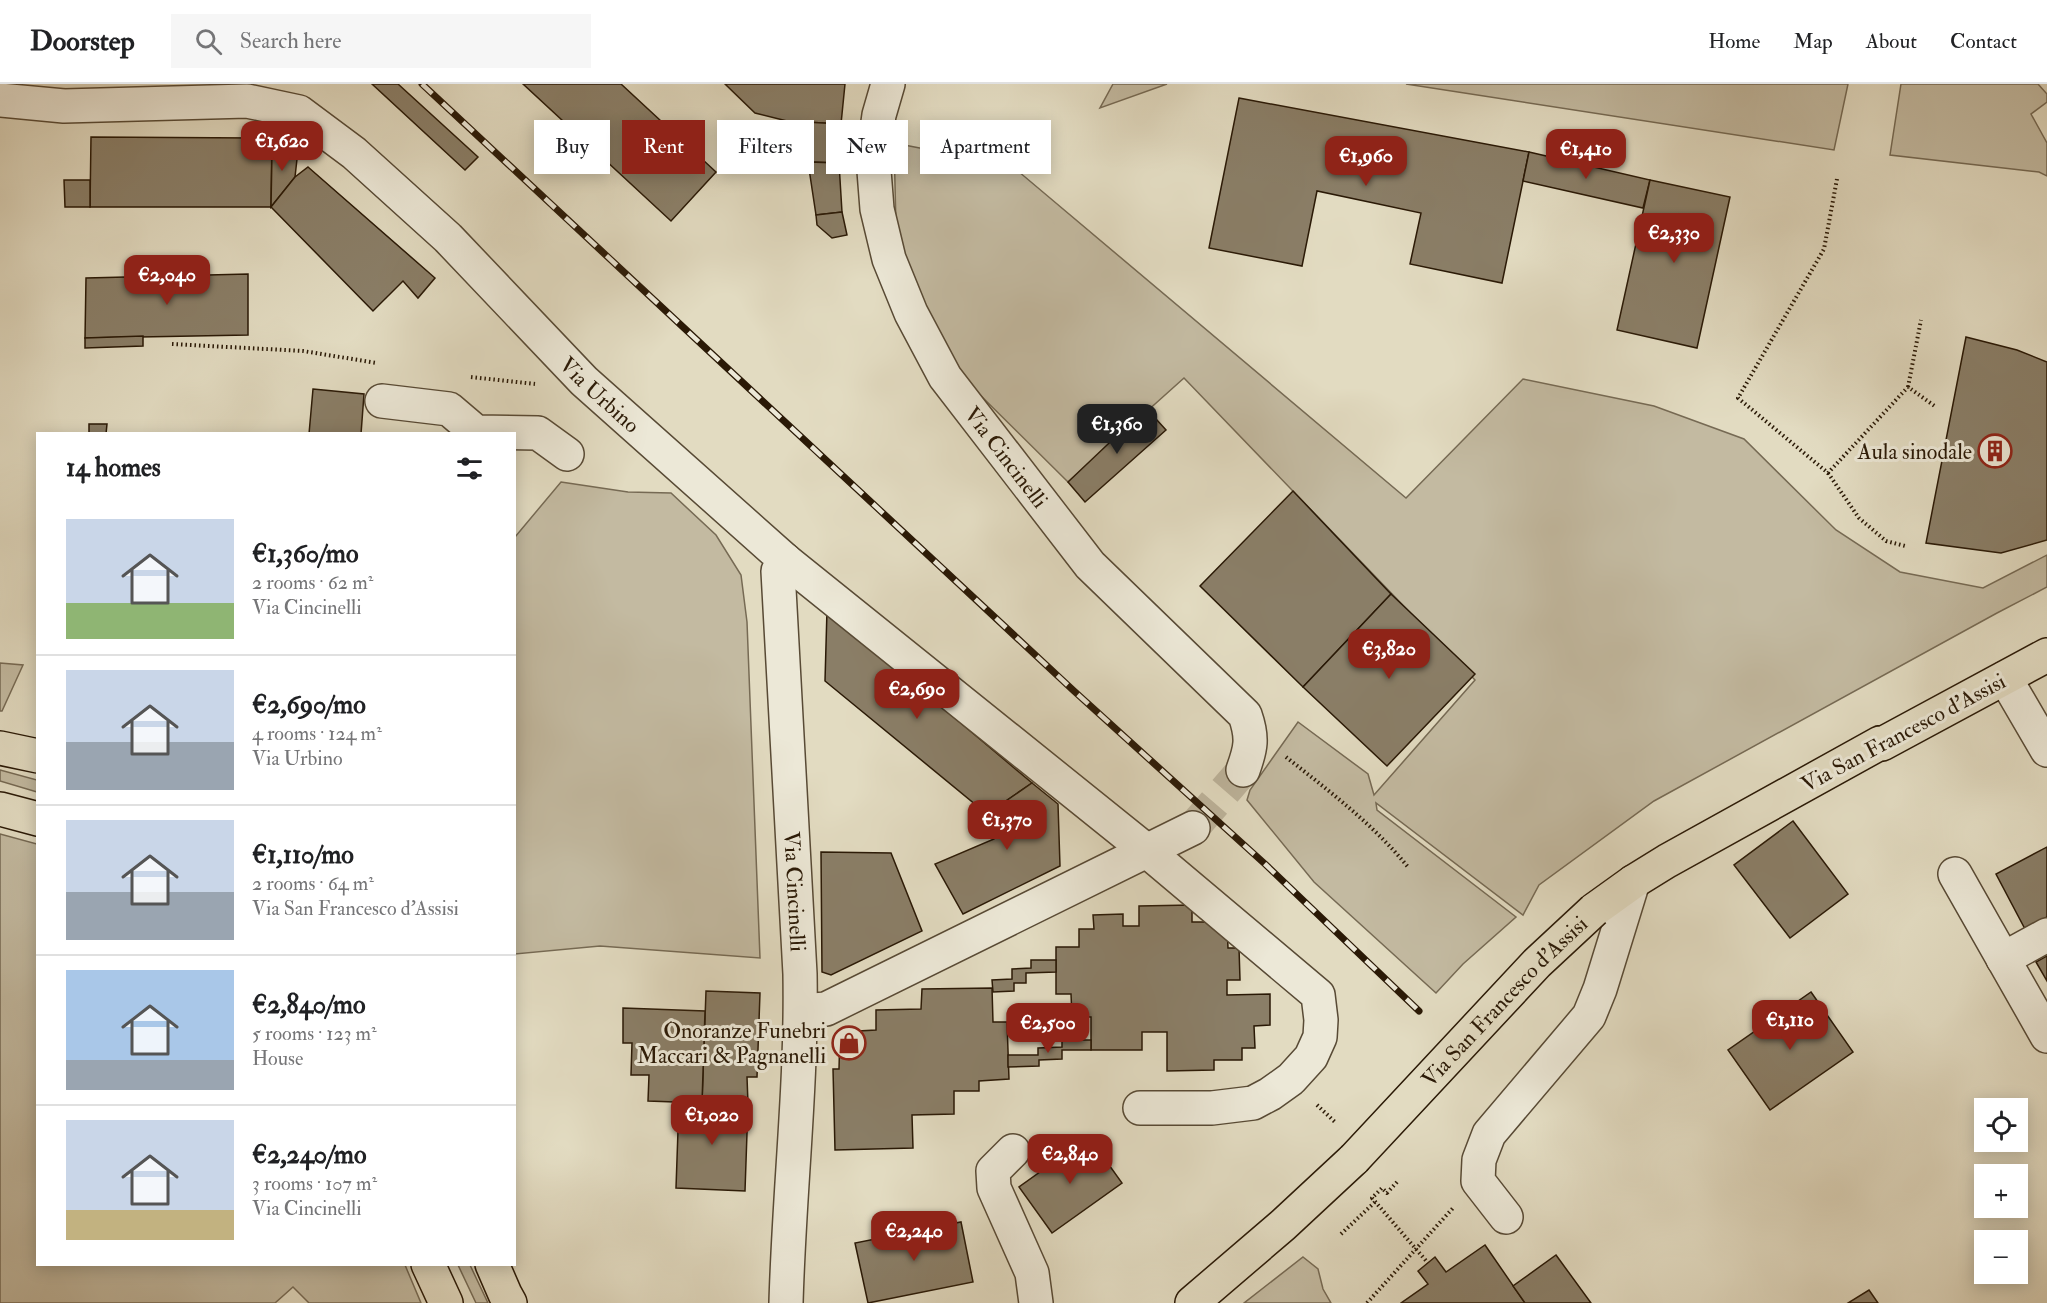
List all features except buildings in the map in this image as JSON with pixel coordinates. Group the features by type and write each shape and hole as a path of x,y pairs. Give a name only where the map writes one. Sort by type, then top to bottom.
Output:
{"main road":[{"name":"Via San Francesco d'Assisi","path":"1192,1303 1354,1160 1537,963 1594,910 1667,861 1870,748 1882,744 2047,655"},
{"path":"0,748 36,756"},
{"path":"0,809 36,818"},
{"path":"429,1266 446,1303"},
{"path":"493,1266 510,1303"}],"street":[{"name":"Via Cincinelli","path":"888,84 879,115 873,158 877,209 889,259 911,313 945,377 1090,565 1245,715 1251,731 1247,759"},
{"name":"Via Urbino","path":"0,100 64,106 173,93 248,101 299,112 345,146 448,238 584,381 785,560 1147,851 1318,995 1321,1020 1320,1037 1311,1057 1291,1079 1270,1094 1253,1102 1212,1108 1140,1108"},
{"path":"382,400 449,409 476,432"},
{"path":"516,433 538,433 567,454"},
{"name":"Via Cincinelli","path":"785,560 778,571 801,1011 787,1240 786,1303"},
{"path":"2005,678 2047,750"},
{"path":"801,1011 826,1009 1193,828"},
{"path":"1955,874 2047,1036"},
{"path":"1506,1217 1478,1181 1479,1160 1489,1134 1589,1016 1600,989 1633,882"},
{"path":"2003,959 2047,935"},
{"path":"1013,1151 993,1171 994,1188 1032,1273 1036,1303"},
{"name":"Via Cincinelli","path":"767,1303 787,1240"}],"path":[{"path":"1837,179 1824,249 1738,398 1828,473 1859,518 1886,542 1905,546"},
{"path":"1828,473 1908,387 1921,320"},
{"path":"1908,387 1936,407"},
{"path":"1247,759 1279,751 1356,813 1408,867"},
{"path":"1367,1303 1478,1181"},
{"path":"1397,1182 1387,1192 1382,1188 1372,1198 1428,1263"},
{"path":"1341,1234 1376,1202"}],"shaded area":[{"path":"1113,84 1167,84 1100,108"},
{"path":"1406,84 1848,84 1834,150"},
{"path":"1901,84 2038,84 2047,94 2047,102 2031,114 2047,143 2047,176 2039,172 1890,155"},
{"path":"908,146 920,148 920,174 1021,174 1406,498 1523,379 1654,406 1744,439 1836,530 1900,572 1983,588 2047,555 2047,587 1654,801 1539,885 1523,915 1376,803 1377,810 1516,917 1463,964 1436,993 1314,882 1247,800 1250,790 1298,722 1368,774 1374,795 1475,680 1184,378 1068,482 971,386 929,323 907,265 896,226 895,174 908,174"},
{"path":"561,482 628,492 671,493 716,535 741,575 747,622 760,958 600,946 516,954 516,536"},
{"path":"0,663 23,665 2,711 0,711"},
{"path":"0,770 36,780 36,792 0,781"},
{"path":"0,834 36,844 36,1266 405,1266 421,1303 309,1303 293,1287 275,1303 0,1303"},
{"path":"1303,1257 1318,1269 1323,1289 1331,1303 1244,1303"},
{"path":"458,1266 470,1266 488,1303 476,1303"}],"tunnel":[{"path":"1193,828 1243,770"}],"railway":[{"path":"422,84 1074,691 1265,864 1419,1011"}],"place":[{"name":"Aula sinodale","path":"1995,451"},
{"name":"Onoranze Funebri Maccari & Pagnanelli","path":"849,1043"}]}
